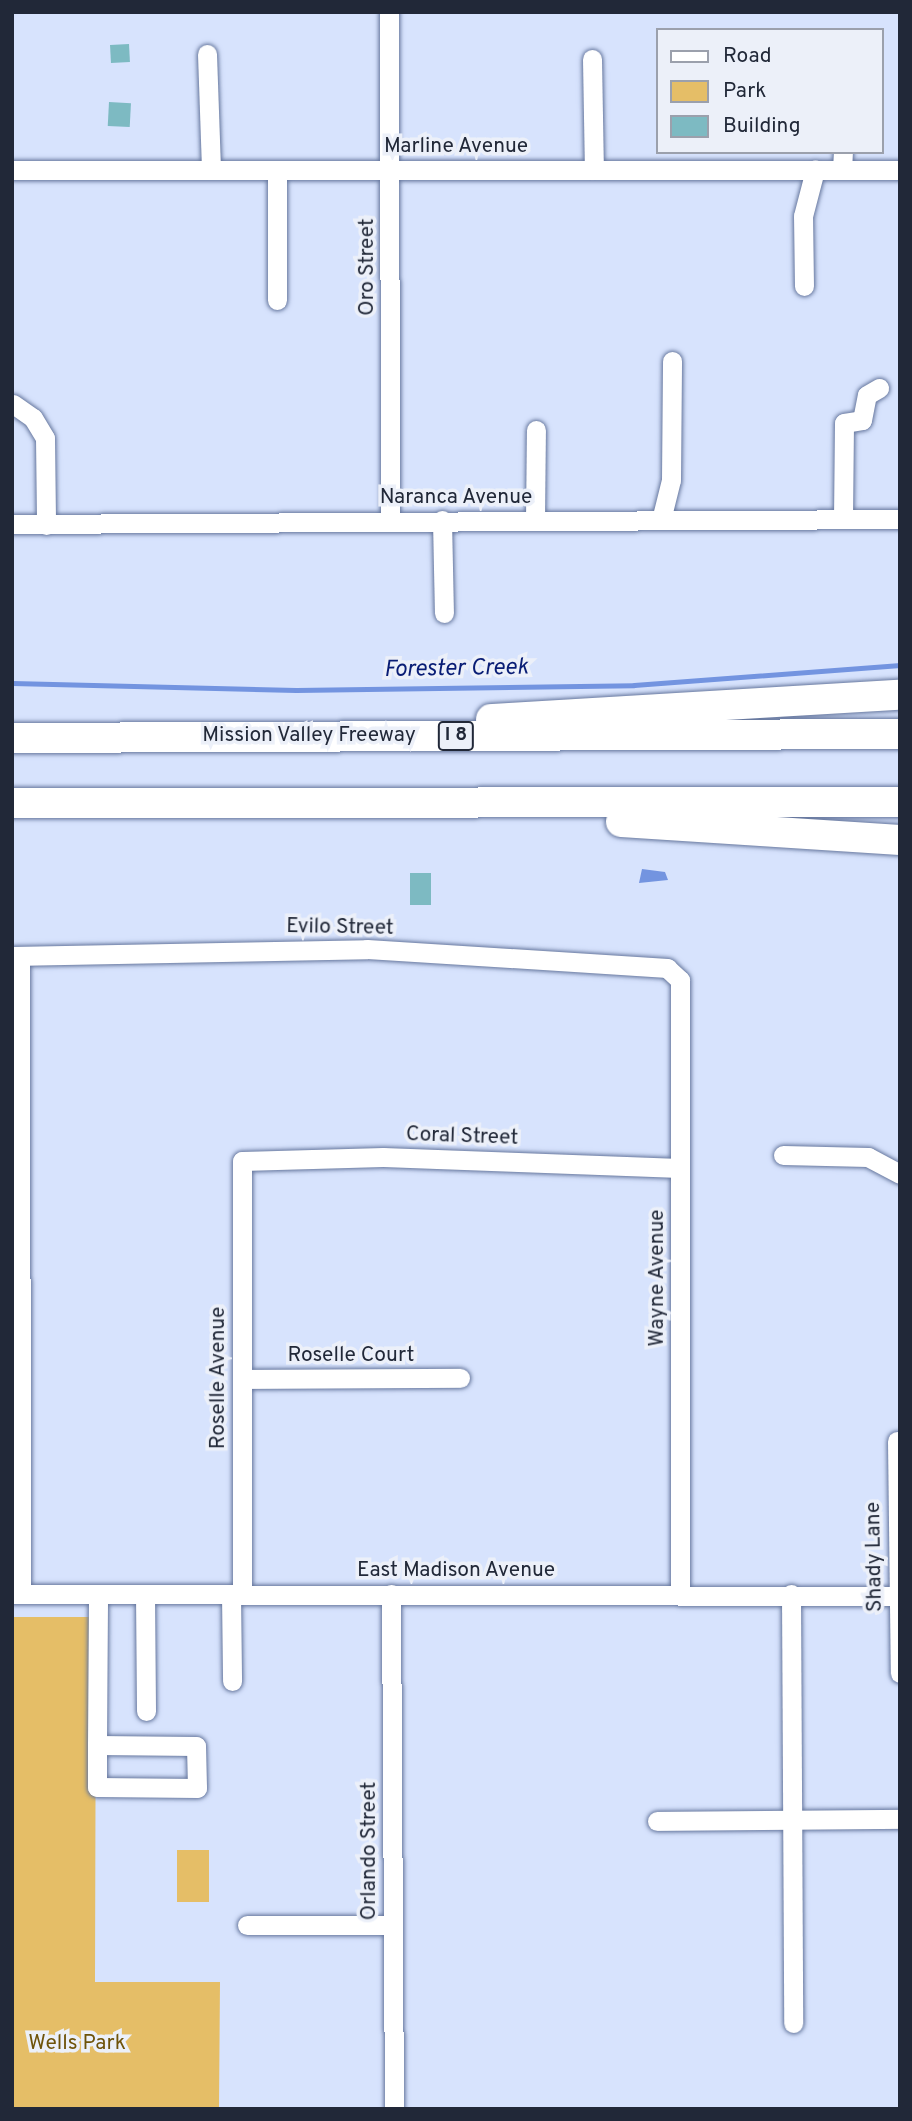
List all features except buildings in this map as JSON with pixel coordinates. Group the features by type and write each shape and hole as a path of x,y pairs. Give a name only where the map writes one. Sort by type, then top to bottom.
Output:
{"highway":[{"path":"310,736 554,712 900,695"},
{"name":"Mission Valley Freeway","path":"12,738 900,734"},
{"path":"12,803 900,802"},
{"path":"538,804 599,821 900,840"}],"street":[{"name":"Oro Street","path":"389,12 390,521"},
{"path":"207,54 211,170"},
{"path":"592,60 594,170"},
{"name":"Marline Avenue","path":"12,170 815,170 843,161 900,170"},
{"path":"277,170 277,300"},
{"path":"804,286 803,216 815,170"},
{"path":"661,520 671,480 672,361"},
{"path":"843,519 844,423 862,420 867,395 879,388"},
{"path":"13,404 33,418 45,438 46,525"},
{"path":"535,520 536,430"},
{"name":"Naranca Avenue","path":"12,524 900,519"},
{"path":"442,520 444,613"},
{"name":"Evilo Street","path":"16,956 367,949 667,968"},
{"path":"16,956 16,1594"},
{"name":"Wayne Avenue","path":"667,968 680,980 680,1593"},
{"path":"783,1155 868,1157 899,1174 900,1157"},
{"name":"Coral Street","path":"242,1161 383,1157 680,1168"},
{"name":"Roselle Avenue","path":"232,1681 242,1379 242,1161"},
{"name":"Roselle Court","path":"242,1379 460,1378"},
{"name":"Shady Lane","path":"897,1441 900,1673"},
{"name":"East Madison Avenue","path":"16,1594 680,1593 899,1596"},
{"path":"97,1745 196,1746 197,1788 97,1787 97,1745 98,1594"},
{"path":"145,1594 146,1711"},
{"name":"Orlando Street","path":"391,1594 394,2109"},
{"path":"791,1594 793,2023"},
{"path":"657,1821 900,1819"},
{"path":"247,1925 393,1925"}],"green space":[{"name":"Wells Park","path":"12,1617 96,1617 95,1982 220,1982 219,2109 12,2109"},
{"path":"177,1850 209,1850 209,1902 177,1902"}],"water":[{"path":"642,869 665,872 668,880 639,883"}],"waterway":[{"name":"Forester Creek","path":"12,683 296,690 634,685 900,665"}]}
